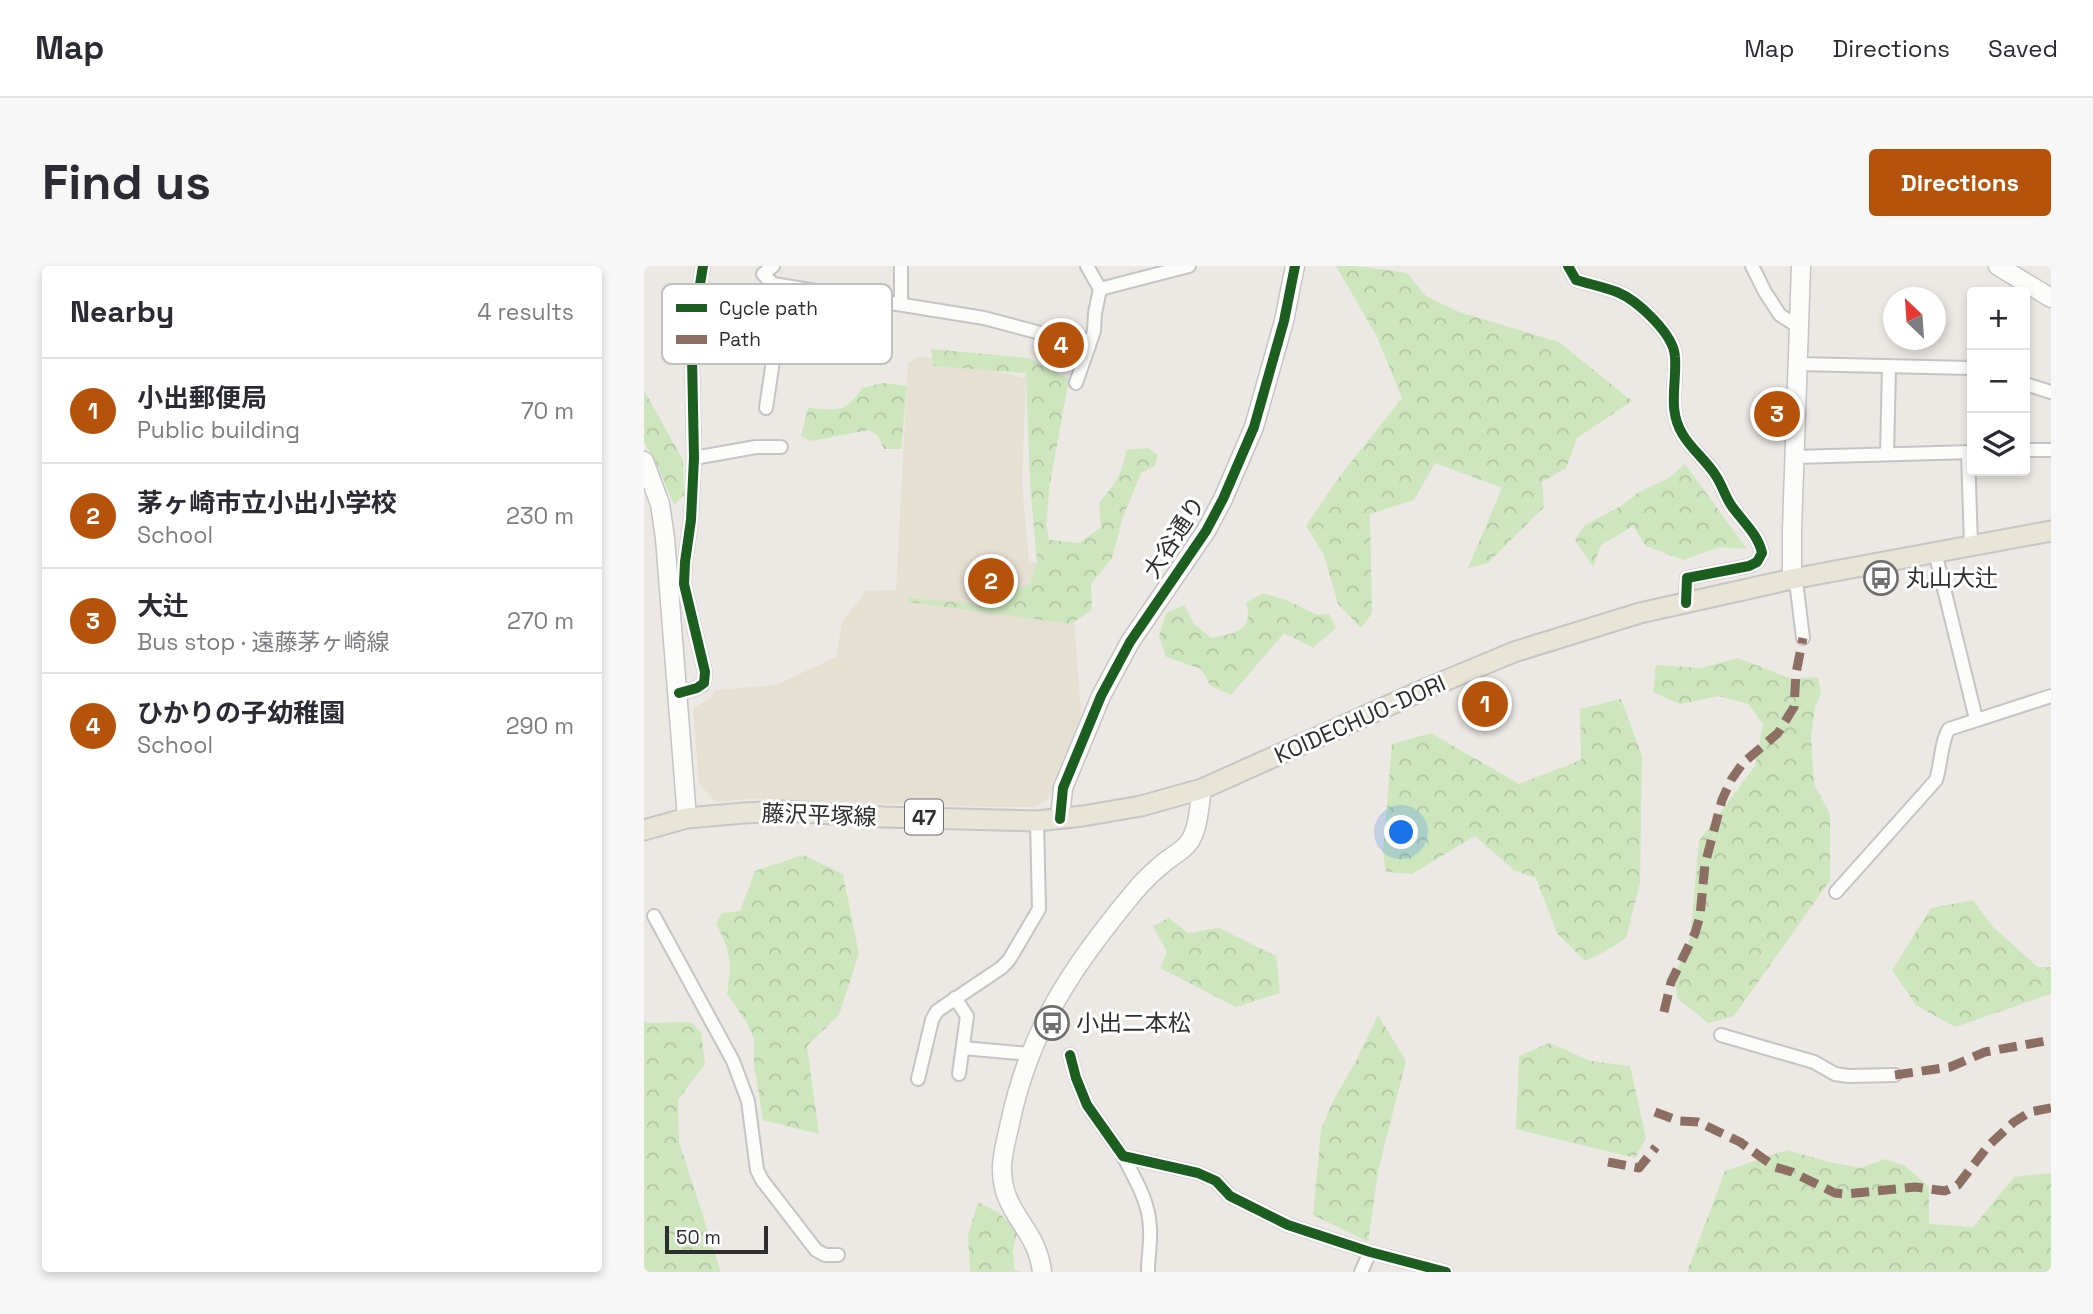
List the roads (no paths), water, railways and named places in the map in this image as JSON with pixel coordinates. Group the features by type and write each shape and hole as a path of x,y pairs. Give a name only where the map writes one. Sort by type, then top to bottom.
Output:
{"main road":[{"name":"KOIDECHUO-DORI","path":"1202,789 1514,652 1640,613 1792,579 2051,531"},
{"name":"藤沢平塚線","path":"644,830 687,818 783,811 1037,821 1141,806 1202,789"}],"street":[{"path":"700,284 703,266"},
{"path":"773,266 764,274 773,284"},
{"path":"901,266 901,304"},
{"path":"1076,383 1094,331 1100,289 1087,266"},
{"path":"1100,289 1189,266"},
{"name":"大谷通り","path":"1060,819 1063,788 1101,696 1130,642 1206,531 1250,437 1284,321 1295,266"},
{"path":"1568,266 1576,280 1618,292 1633,301 1658,324 1674,345 1675,421 1693,450 1715,474 1730,504 1760,542 1762,553 1757,562 1749,566 1687,578 1686,603"},
{"path":"1752,266 1780,315 1799,327"},
{"path":"1801,266 1792,579 1797,589 1803,638"},
{"path":"1998,266 2015,285 2051,298"},
{"path":"892,303 984,318 1089,346"},
{"path":"679,693 704,683 705,672 684,584 694,458 692,364"},
{"path":"766,408 772,364"},
{"path":"1798,364 1967,368"},
{"path":"1887,454 1889,367"},
{"path":"2030,386 2051,392"},
{"path":"694,458 756,447 781,447"},
{"path":"2030,450 2051,450"},
{"path":"1795,457 1967,452"},
{"path":"644,461 660,504 665,538 687,818"},
{"path":"1970,476 1971,545"},
{"path":"1935,552 1976,719"},
{"path":"1836,892 1936,780 1941,766 1945,734 1949,729 2051,696"},
{"path":"1042,1272 1040,1255 1034,1241 1011,1209 1002,1180 1002,1163 1017,1091 1029,1054 1052,1005 1078,964 1137,888 1191,839 1202,789"},
{"path":"918,1079 932,1020 937,1011 1009,960 1039,909 1037,821"},
{"path":"654,916 733,1061 748,1101 757,1170 762,1180 816,1250 825,1255 838,1255"},
{"path":"954,998 967,1016 959,1074"},
{"path":"1721,1035 1814,1062 1835,1074 1895,1074"},
{"path":"963,1048 1029,1054"},
{"path":"1070,1055 1087,1105 1123,1156 1142,1194 1150,1227 1148,1272"},
{"path":"1123,1156 1198,1172 1216,1181 1230,1196 1288,1225 1370,1252 1446,1272"},
{"path":"1361,1272 1370,1252"}],"place":[{"name":"ひかりの子幼稚園","path":"1061,345"},
{"name":"大辻","path":"1777,414"},
{"name":"丸山大辻","path":"1881,578"},
{"name":"茅ヶ崎市立小出小学校","path":"991,581"},
{"name":"小出郵便局","path":"1485,704"},
{"name":"小出二本松","path":"1052,1023"}]}
